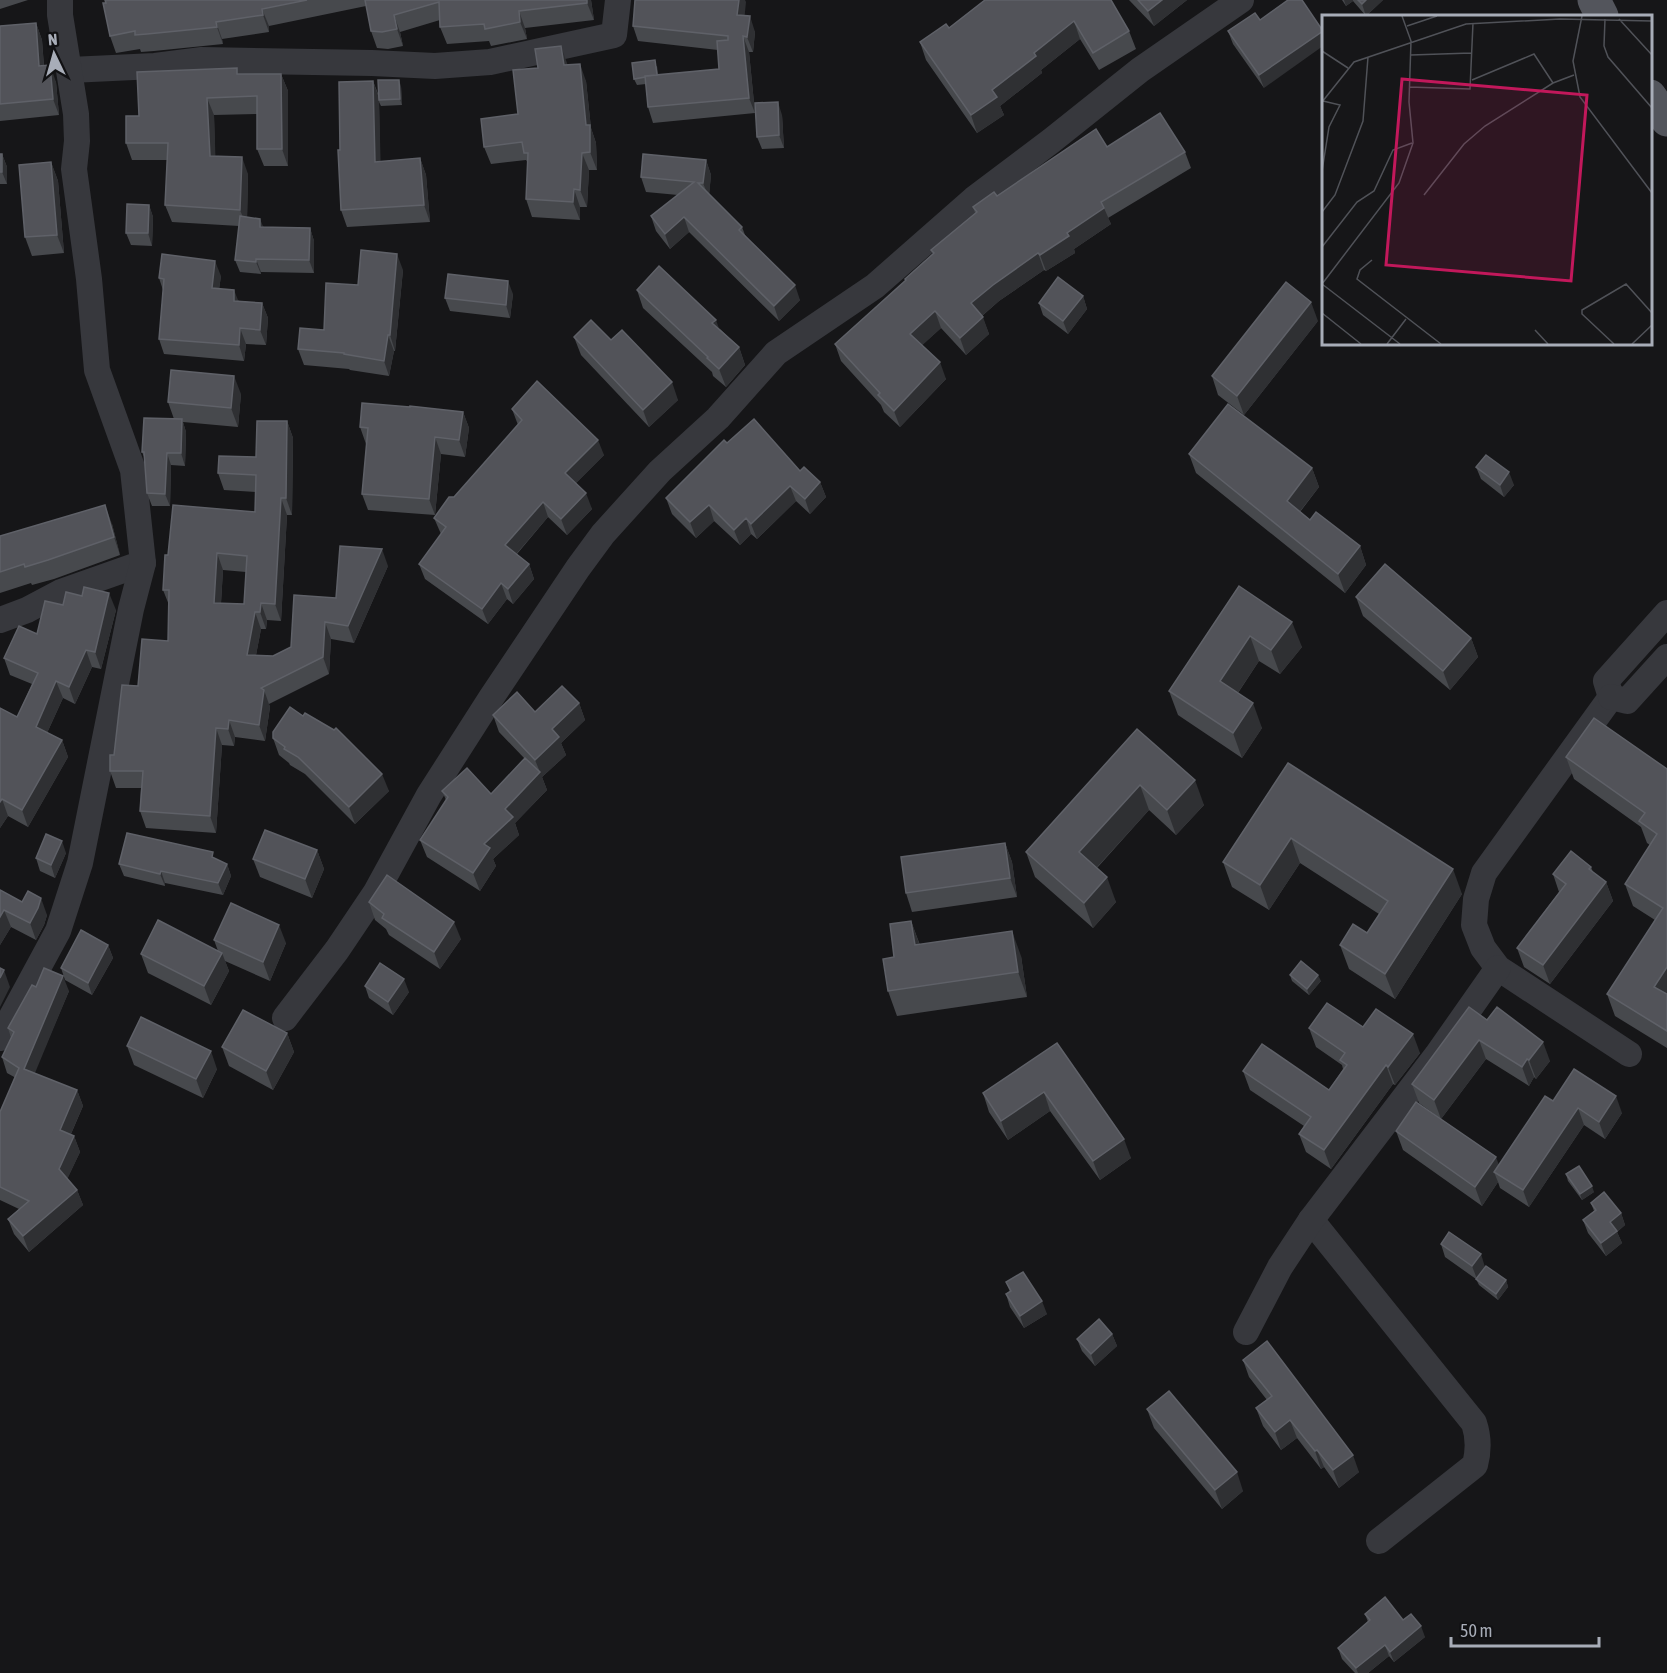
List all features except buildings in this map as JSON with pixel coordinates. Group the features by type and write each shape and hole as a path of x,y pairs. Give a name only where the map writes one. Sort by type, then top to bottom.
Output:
{"main road":[{"path":"1594,0 1602,15"},
{"path":"1652,99 1667,120"}],"street":[{"path":"0,1038 57,931 80,863 131,609 143,563 134,470 97,370 89,279 74,169 77,141 76,114 60,15 60,0"},
{"path":"70,70 155,66 202,60 435,66 490,62 614,35 618,0"},
{"path":"285,1018 337,950 376,892 429,795 578,568 603,534 660,471 718,418 776,353 875,286 974,199 1140,70 1241,0"},
{"path":"0,620 27,610 61,592 143,563"},
{"path":"1611,697 1606,681 1667,613"},
{"path":"1611,697 1627,701 1667,657"},
{"path":"1611,697 1484,873 1476,899 1474,925 1483,948 1498,969 1629,1054"},
{"path":"1246,1332 1280,1267 1311,1220 1437,1055 1498,969"},
{"path":"1311,1220 1474,1423 1478,1434 1479,1451 1475,1465 1379,1541"}]}
